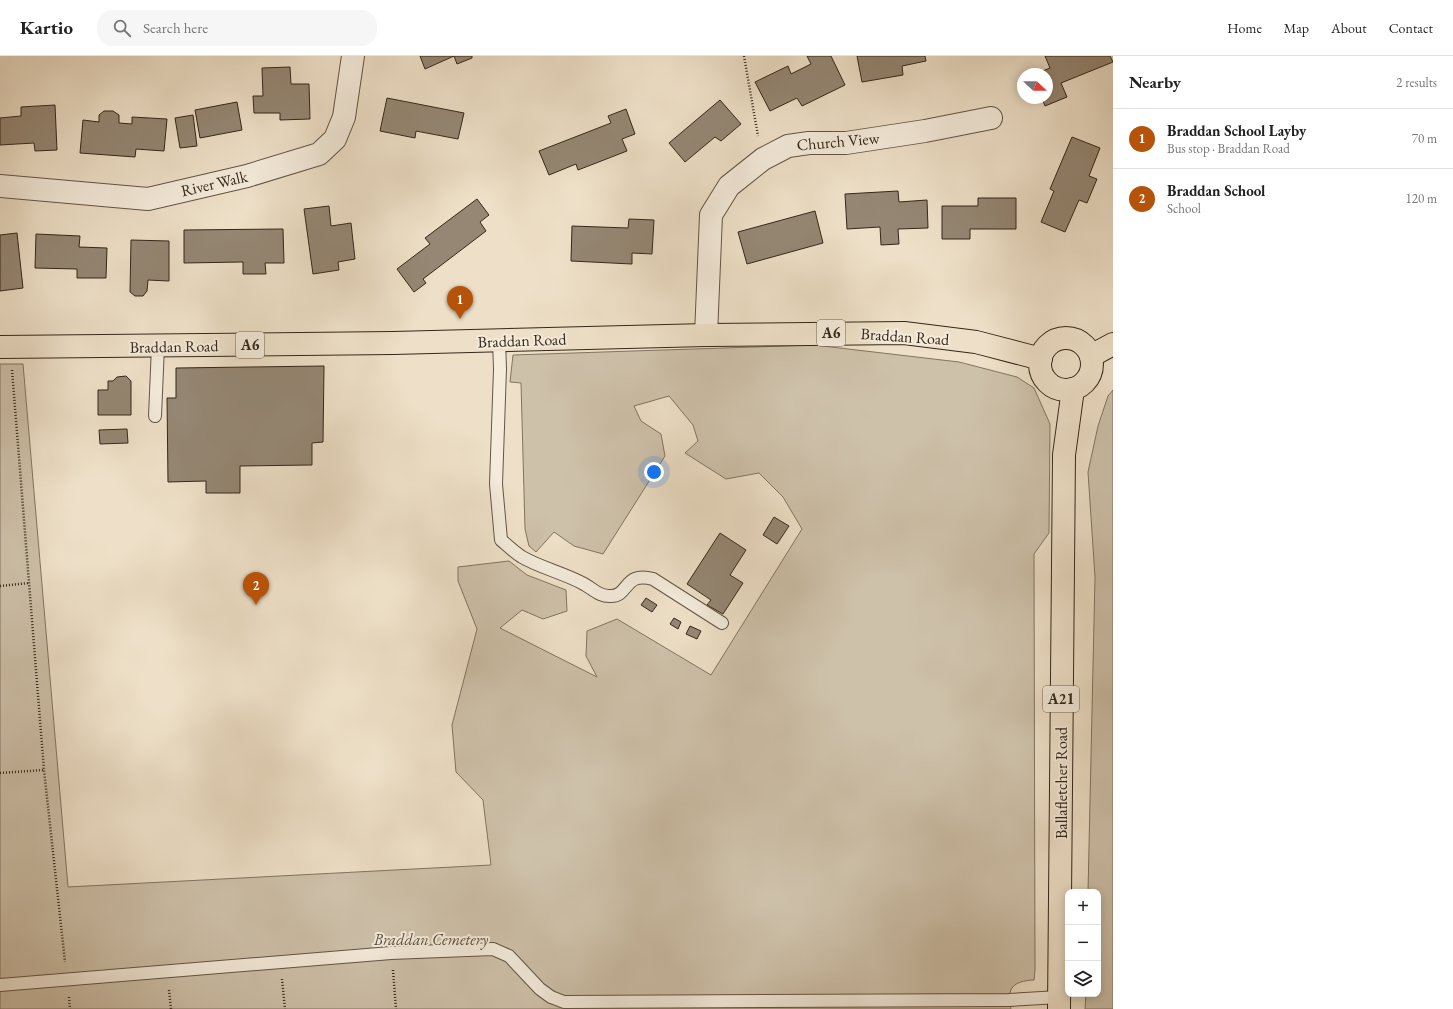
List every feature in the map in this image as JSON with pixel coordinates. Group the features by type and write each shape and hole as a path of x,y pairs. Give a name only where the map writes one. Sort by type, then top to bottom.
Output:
{"main road":[{"name":"Braddan Road","path":"6,347 158,346 706,335 904,333 976,342 1041,359"},
{"path":"1065,338 1081,342 1091,356 1092,370 1085,382 1073,389 1056,388 1047,381 1041,371 1041,359 1045,348 1049,344 1065,338"},
{"path":"1091,356 1113,344"},
{"name":"Ballafletcher Road","path":"1059,1003 1064,456 1073,389"}],"street":[{"name":"River Walk","path":"0,186 148,199 247,176 319,154 335,139 344,117 353,56"},
{"name":"Church View","path":"706,335 711,215 729,186 763,159 788,146 809,143 846,143 925,131 991,118"}],"lane":[{"path":"499,340 500,370 496,484 500,540 522,556 584,584 600,594 612,596 618,594 636,577 644,576 652,579 722,623"},
{"path":"155,416 158,346"},
{"path":"0,985 280,962 391,954 493,949 509,956 551,1003 1000,1005 1059,1003"}],"path":[{"path":"744,56 753,113 763,159"},
{"path":"6,347 29,583 44,770 67,980"},
{"path":"0,586 29,583"},
{"path":"0,774 44,770"},
{"path":"391,954 396,1009"},
{"path":"280,962 285,1009"}],"green space":[{"name":"Braddan Cemetery","path":"814,345 959,362 1017,377 1034,388 1050,424 1049,533 1034,554 1035,970 1034,980 1021,982 1013,987 1010,996 1011,1009 0,1009 0,364 23,364 68,887 491,865 483,800 456,772 452,725 477,629 458,581 458,567 509,561 527,575 566,590 567,611 543,619 522,610 500,628 597,677 586,656 587,631 617,619 711,675 802,529 783,497 759,473 726,479 685,453 698,441 693,425 669,396 634,406 641,421 661,434 665,456 603,554 574,546 554,532 536,552 529,546 525,529 521,383 510,382 513,355"},
{"path":"1113,390 1113,1009 1085,1009 1086,997 1101,997 1101,889 1088,889 1095,577 1088,472 1098,426 1108,396"}],"building":[{"path":"420,56 454,56 425,69"},
{"path":"454,56 472,56 472,58 457,64"},
{"path":"807,56 831,56 845,85 802,106 797,98 770,111 755,82 788,66 791,74 811,64"},
{"path":"857,56 925,56 926,61 902,66 903,75 862,82"},
{"path":"1045,56 1110,56 1113,62 1061,83 1067,97 1053,103 1053,68 1050,68"},
{"path":"290,67 291,84 309,84 310,119 280,120 280,113 254,113 253,96 263,96 262,68"},
{"path":"387,98 464,113 458,139 416,131 415,138 380,131"},
{"path":"720,100 741,124 721,141 715,137 685,162 669,143"},
{"path":"237,102 242,130 200,138 195,110"},
{"path":"55,105 57,150 35,151 34,143 0,145 0,118 21,116 21,107"},
{"path":"626,109 635,134 622,139 627,151 578,170 576,164 549,175 539,151 611,123 608,116"},
{"path":"104,111 113,111 119,115 119,123 132,124 132,117 167,119 164,151 136,149 135,157 80,153 83,120 99,122 99,115"},
{"path":"193,115 197,146 180,148 175,118"},
{"path":"1072,137 1100,148 1089,176 1097,179 1087,203 1079,200 1065,232 1041,222 1054,191 1050,189"},
{"path":"898,191 899,202 927,200 928,228 898,229 899,244 881,245 880,227 847,229 845,194"},
{"path":"978,198 1016,198 1016,229 970,229 970,239 942,239 942,206 978,206"},
{"path":"477,199 489,215 480,222 486,231 423,279 426,283 414,292 397,269 430,244 425,238"},
{"path":"329,206 331,226 351,223 355,259 338,262 339,270 313,274 304,209"},
{"path":"815,211 823,243 747,264 738,232"},
{"path":"629,219 654,220 652,254 632,253 632,264 571,261 572,226 628,228"},
{"path":"283,229 284,263 265,263 266,274 243,274 243,262 184,263 184,230"},
{"path":"17,233 23,288 0,291 0,235"},
{"path":"36,234 80,236 79,247 107,248 106,278 77,278 77,269 35,268"},
{"path":"131,240 169,241 169,281 148,280 147,291 143,296 135,296 130,292"},
{"path":"324,366 323,442 312,443 312,465 240,466 240,493 206,493 206,481 168,482 167,398 176,398 176,368"},
{"path":"126,376 131,381 131,415 98,415 98,390 108,390 108,381 113,381 117,377"},
{"path":"127,429 128,443 100,444 99,430"},
{"path":"774,517 789,526 777,544 763,535"},
{"path":"720,533 746,550 730,575 743,583 723,614 707,605 711,600 687,584"},
{"path":"646,598 657,605 652,612 641,605"},
{"path":"674,618 681,622 678,629 670,624"},
{"path":"690,626 701,631 697,639 686,634"}],"place":[{"name":"Braddan School Layby","path":"460,319"},
{"name":"Braddan School","path":"256,605"}]}
